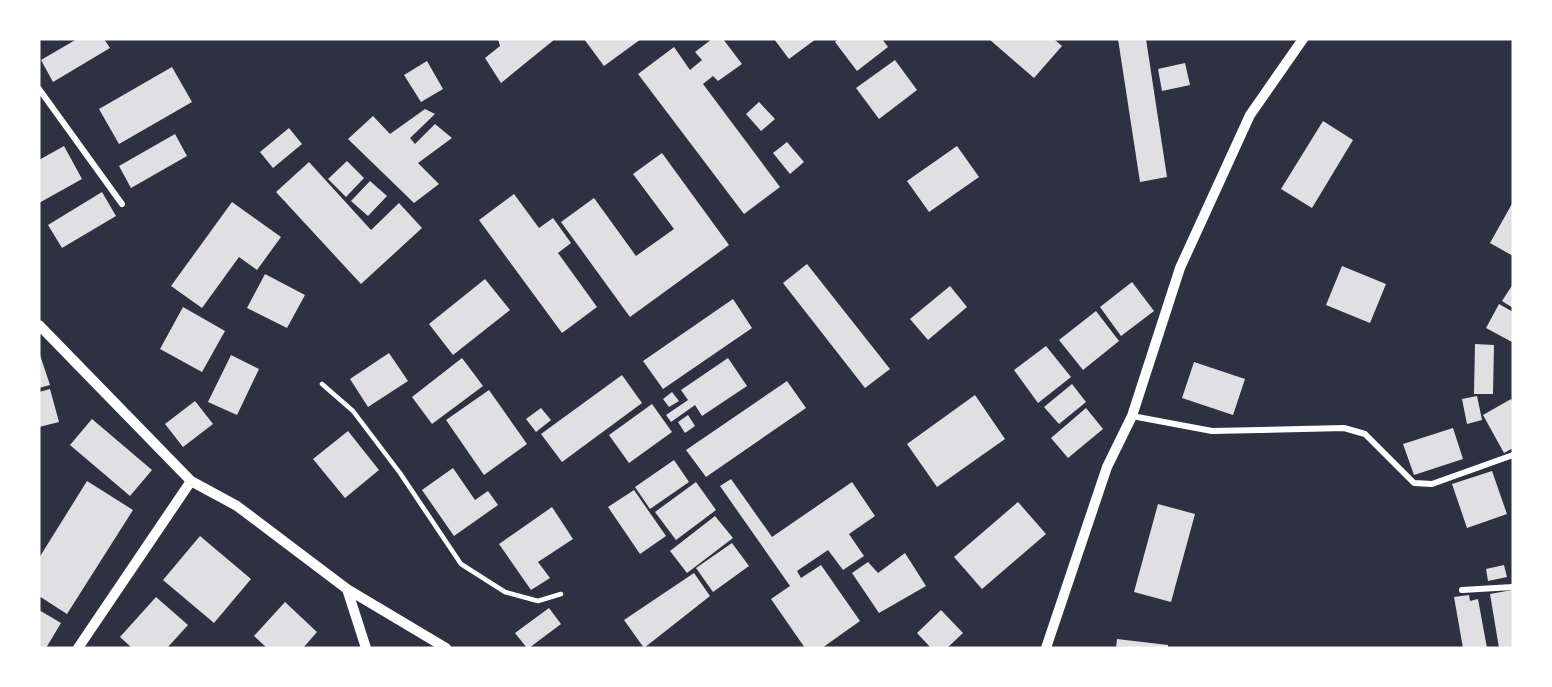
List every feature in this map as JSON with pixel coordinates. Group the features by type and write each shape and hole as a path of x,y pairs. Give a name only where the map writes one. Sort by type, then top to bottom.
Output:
{"street":[{"path":"1046,648 1107,467 1132,416 1180,268 1250,116 1303,39"},
{"path":"39,89 122,204"},
{"path":"39,325 191,481 237,506 346,588 446,648"},
{"path":"1132,416 1212,431 1344,428 1365,434 1414,483 1432,484 1513,455"},
{"path":"78,648 191,481"},
{"path":"1462,590 1513,587"},
{"path":"346,588 366,648"}],"lane":[{"path":"322,384 353,411 399,473 461,564 505,592 538,601 561,594"}],"building":[{"path":"77,39 104,39 110,48 53,82 41,60"},
{"path":"498,39 555,39 501,83 485,58 500,46"},
{"path":"584,39 641,39 604,66"},
{"path":"712,39 723,39 742,64 718,81 713,76 703,84 780,187 744,214 638,74 674,47 690,70 702,60 695,52"},
{"path":"774,39 816,39 789,59"},
{"path":"838,39 882,39 888,47 857,71 835,42"},
{"path":"989,39 1054,39 1062,46 1034,78"},
{"path":"1118,39 1146,39 1167,177 1140,182"},
{"path":"895,60 917,90 879,119 856,88"},
{"path":"427,61 443,89 421,102 404,75"},
{"path":"1185,63 1190,85 1162,91 1158,69"},
{"path":"172,67 192,102 119,144 99,109"},
{"path":"759,102 775,119 761,131 746,114"},
{"path":"425,109 435,114 410,138 415,144 435,124 452,138 418,163 439,184 414,203 348,139 373,116 390,134"},
{"path":"1323,121 1353,140 1312,208 1281,189"},
{"path":"289,128 302,144 273,168 260,152"},
{"path":"175,134 187,156 131,188 119,166"},
{"path":"787,142 804,162 790,174 773,153"},
{"path":"64,146 82,179 39,203 39,160"},
{"path":"957,146 979,177 929,212 907,181"},
{"path":"662,153 729,245 630,317 561,222 594,198 636,256 674,229 633,174"},
{"path":"347,161 364,178 346,197 328,179"},
{"path":"309,162 371,230 399,203 422,228 361,284 276,192"},
{"path":"370,181 387,196 368,216 351,201"},
{"path":"102,192 116,216 62,248 48,225"},
{"path":"514,194 539,228 553,218 571,243 558,253 597,307 562,333 479,220"},
{"path":"232,202 281,237 257,270 239,257 202,308 171,286"},
{"path":"1513,202 1513,256 1490,243"},
{"path":"807,264 890,369 865,388 783,283"},
{"path":"1342,266 1386,284 1370,323 1326,305"},
{"path":"265,274 305,295 287,328 247,308"},
{"path":"485,279 510,310 453,355 429,324"},
{"path":"1132,282 1154,311 1121,336 1100,307"},
{"path":"1513,284 1513,308 1502,301"},
{"path":"950,286 967,307 928,340 910,319"},
{"path":"733,299 752,328 663,389 643,361"},
{"path":"1499,304 1513,312 1512,342 1486,328"},
{"path":"183,307 225,331 202,372 160,349"},
{"path":"1096,311 1119,341 1083,370 1059,340"},
{"path":"1475,344 1494,345 1493,394 1474,394"},
{"path":"1046,346 1071,377 1038,403 1014,370"},
{"path":"39,352 50,385 39,388"},
{"path":"389,353 408,381 368,407 350,379"},
{"path":"231,355 259,369 237,415 208,402"},
{"path":"462,358 483,386 432,424 412,397"},
{"path":"728,358 747,386 702,416 695,405 671,422 666,415 688,400 681,390"},
{"path":"1194,362 1245,379 1233,415 1182,398"},
{"path":"622,375 642,403 562,462 541,434"},
{"path":"787,381 806,408 706,477 686,450"},
{"path":"1072,384 1086,402 1059,424 1044,407"},
{"path":"50,389 59,422 39,427 39,392"},
{"path":"489,390 527,444 484,475 446,420"},
{"path":"672,392 679,401 669,407 663,399"},
{"path":"975,395 1005,439 937,487 907,444"},
{"path":"1477,396 1482,420 1467,424 1462,399"},
{"path":"1511,399 1513,403 1513,448 1504,453 1483,415"},
{"path":"195,401 213,424 183,447 165,424"},
{"path":"652,404 672,432 629,463 609,435"},
{"path":"541,408 551,420 536,432 526,419"},
{"path":"1086,408 1103,429 1068,458 1051,438"},
{"path":"688,415 695,426 685,433 678,422"},
{"path":"92,419 152,470 130,496 70,445"},
{"path":"1453,428 1463,459 1414,475 1403,444"},
{"path":"348,431 379,470 345,498 313,459"},
{"path":"674,460 689,482 650,509 635,487"},
{"path":"453,468 475,500 488,491 498,505 454,536 422,490"},
{"path":"1492,471 1507,514 1467,528 1452,484"},
{"path":"731,479 772,537 852,482 875,516 849,534 864,556 843,570 828,550 797,571 801,578 821,565 860,621 822,648 805,648 771,599 790,586 720,486"},
{"path":"87,481 133,510 67,614 39,596 39,558"},
{"path":"696,482 716,510 676,540 655,512"},
{"path":"634,490 666,536 640,554 608,507"},
{"path":"1018,502 1046,534 982,589 954,557"},
{"path":"1158,504 1195,514 1171,602 1134,592"},
{"path":"552,507 573,539 538,562 550,578 531,590 499,544"},
{"path":"715,516 733,538 687,573 670,551"},
{"path":"200,536 251,579 214,623 163,580"},
{"path":"732,543 749,566 713,592 696,568"},
{"path":"905,553 926,586 879,613 852,573 868,562 878,573"},
{"path":"1504,565 1507,577 1488,581 1486,569"},
{"path":"694,573 710,596 644,648 624,620"},
{"path":"1512,590 1513,648 1499,648 1490,594"},
{"path":"1469,595 1470,601 1478,599 1487,648 1463,648 1454,597"},
{"path":"156,597 188,625 167,648 132,648 120,637"},
{"path":"285,602 317,632 303,648 267,648 254,636"},
{"path":"549,608 561,624 527,648 515,633"},
{"path":"39,610 61,623 46,648 39,648"},
{"path":"941,610 963,633 947,648 931,648 917,633"},
{"path":"1117,639 1168,645 1168,648 1116,648"}]}
